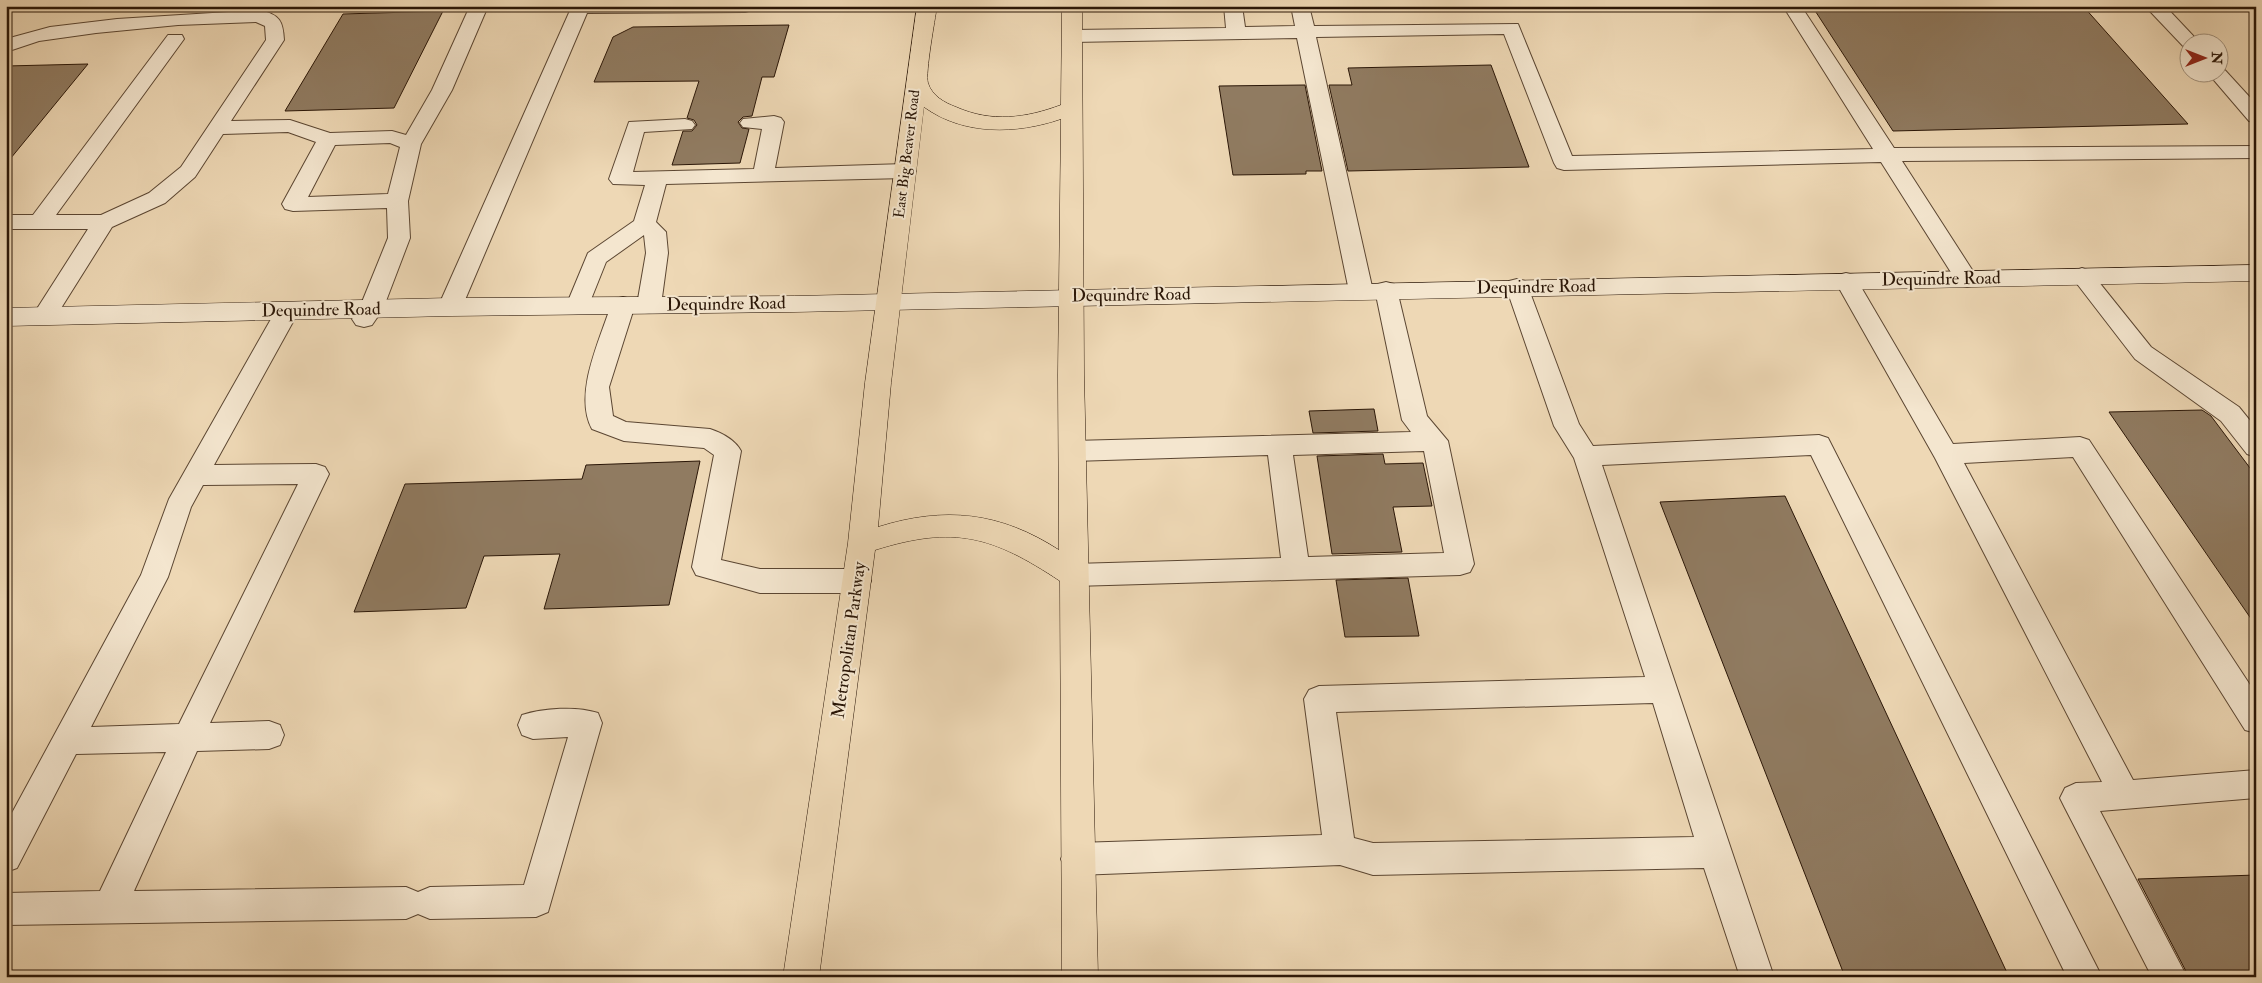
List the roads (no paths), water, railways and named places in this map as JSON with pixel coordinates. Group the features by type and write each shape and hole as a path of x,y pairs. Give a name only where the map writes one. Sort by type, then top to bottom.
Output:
{"main road":[{"name":"East Big Beaver Road","path":"888,302 927,6"},
{"path":"1072,6 1074,575 1080,977"},
{"path":"916,80 929,100 946,111 970,120 994,124 1023,124 1047,118 1072,108"},
{"name":"Dequindre Road","path":"6,316 287,311 367,314 450,307 888,302 1072,296 2256,273"},
{"name":"Metropolitan Parkway","path":"801,977 862,543 888,302"},
{"path":"862,543 898,530 935,524 969,525 1006,536 1041,552 1074,575"}],"lane":[{"path":"367,314 399,238 396,201 411,144 442,90 479,6"},
{"path":"450,307 580,8 745,6"},
{"path":"1233,6 1236,33"},
{"path":"1074,575 1460,564 1435,441 1415,420 1373,290 1305,32 1300,6"},
{"path":"1792,6 1967,279"},
{"path":"2154,6 2180,32"},
{"path":"6,46 36,36 119,24 165,19 260,16 274,24 275,40 188,172 156,198 104,222 6,222"},
{"path":"1072,36 1305,32 1508,20 1564,163 1886,155 2256,152"},
{"path":"40,222 175,39"},
{"path":"2225,82 2256,117"},
{"path":"750,124 774,122 763,175"},
{"path":"685,125 636,126 620,179 905,171"},
{"path":"217,128 290,126 328,138 392,137 411,144"},
{"path":"328,138 293,204 396,201"},
{"path":"578,306 596,258 644,225 658,178"},
{"path":"45,315 104,222"},
{"path":"644,225 655,232 657,253 650,305"},
{"path":"2082,276 2144,353 2230,414 2256,447"},
{"path":"1846,281 1946,454 2125,795"},
{"path":"1517,287 1567,426 1586,456 1757,977"},
{"path":"623,305 597,386 600,422 624,431 710,439 728,451 706,567 760,582 857,581"},
{"path":"6,857 154,577 178,506 287,311"},
{"path":"1073,451 1435,441"},
{"path":"1279,445 1296,569"},
{"path":"1586,456 1818,445 2085,977"},
{"path":"1946,454 2080,446 2256,720"},
{"path":"109,908 188,737 316,474 196,475"},
{"path":"1340,850 1320,699 1664,690"},
{"path":"6,909 536,901 587,723 533,725"},
{"path":"67,741 269,735"},
{"path":"2170,977 2076,798 2256,784"},
{"path":"1077,859 1340,850 1373,859 1715,852"}]}
